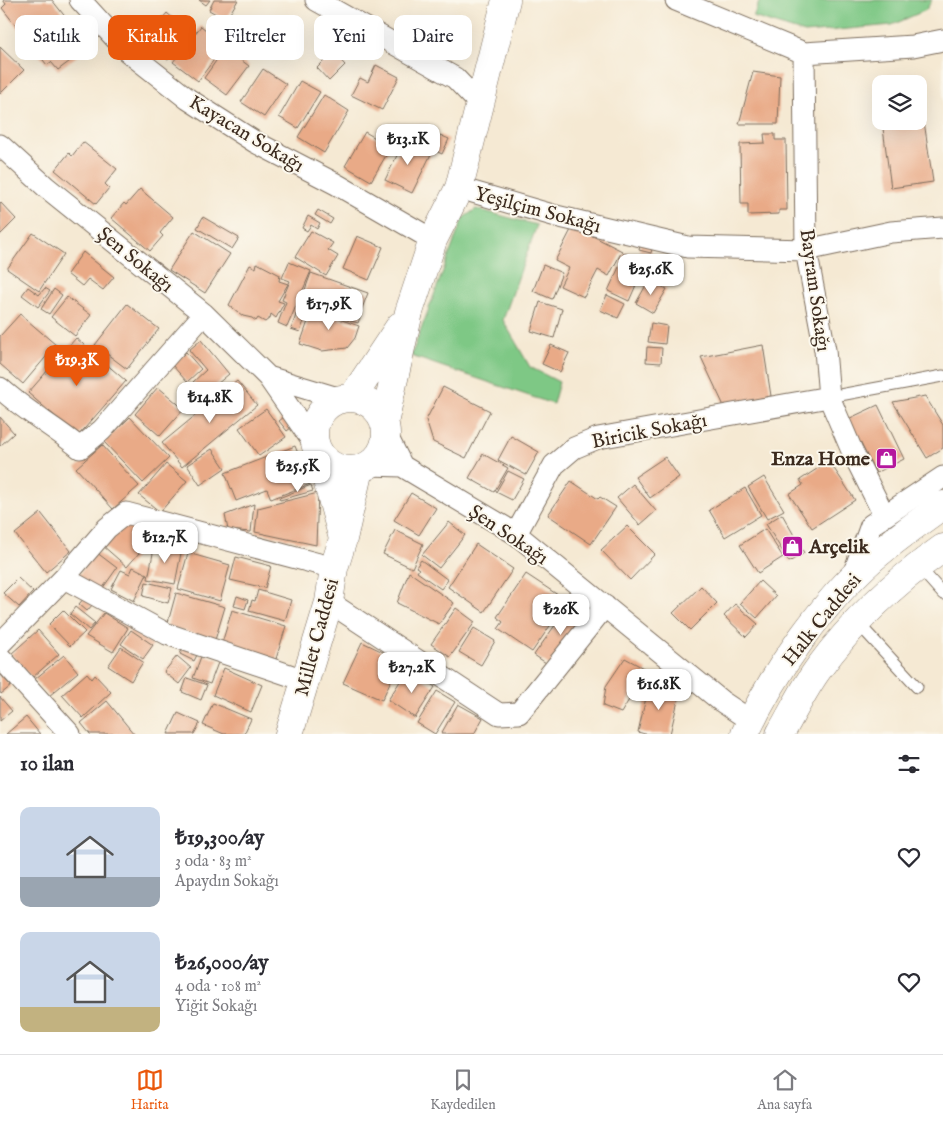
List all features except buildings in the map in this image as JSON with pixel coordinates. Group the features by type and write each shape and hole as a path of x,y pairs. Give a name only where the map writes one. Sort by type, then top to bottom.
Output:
{"street":[{"name":"Kayacan Sokağı","path":"80,0 127,51 188,99 255,142 336,184 433,240"},
{"path":"316,0 455,78 479,103"},
{"path":"318,450 328,463 337,468 348,470 364,467 378,457 384,446 385,428 409,312 433,240 459,188 506,0"},
{"path":"676,0 804,53 913,46 941,36"},
{"name":"Bayram Sokağı","path":"804,53 806,250 825,350 829,397 853,453 884,515"},
{"name":"Şen Sokağı","path":"0,145 46,187 204,314 268,376 318,450"},
{"name":"Yeşilçim Sokağı","path":"459,188 556,216 688,247 806,250 891,232 943,228"},
{"path":"346,399 409,312"},
{"path":"0,388 20,406 80,448 102,430 204,314"},
{"name":"Şen Sokağı","path":"268,376 346,399"},
{"name":"Biricik Sokağı","path":"516,534 554,465 574,448 586,442 598,438 829,397"},
{"path":"343,539 314,433 316,422 326,408 346,399 362,400 371,406 379,413 402,466"},
{"name":"Şen Sokağı","path":"364,467 402,466 516,534 721,701 748,728"},
{"name":"Millet Caddesi","path":"289,734 329,602 334,568 364,467"},
{"path":"851,580 871,525 943,477"},
{"name":"Halk Caddesi","path":"748,728 778,672 812,624 872,559 943,505"},
{"path":"0,644 64,578 107,528 126,513 334,568"},
{"name":"Halk Caddesi","path":"780,734 818,669 856,621 917,566 943,548"},
{"path":"64,578 167,634 304,680"},
{"path":"329,602 499,714 519,712 605,606"},
{"path":"0,657 70,734"}],"lane":[{"path":"829,397 943,376"},
{"path":"917,566 943,594"},
{"path":"856,621 917,687"}],"green space":[{"path":"760,0 932,0 926,10 892,25 805,33 753,17"},
{"path":"476,209 537,225 503,320 530,367 559,382 553,404 411,356 463,218"}],"place":[{"name":"Enza Home","path":"886,458"},
{"name":"Arçelik","path":"793,546"}]}
